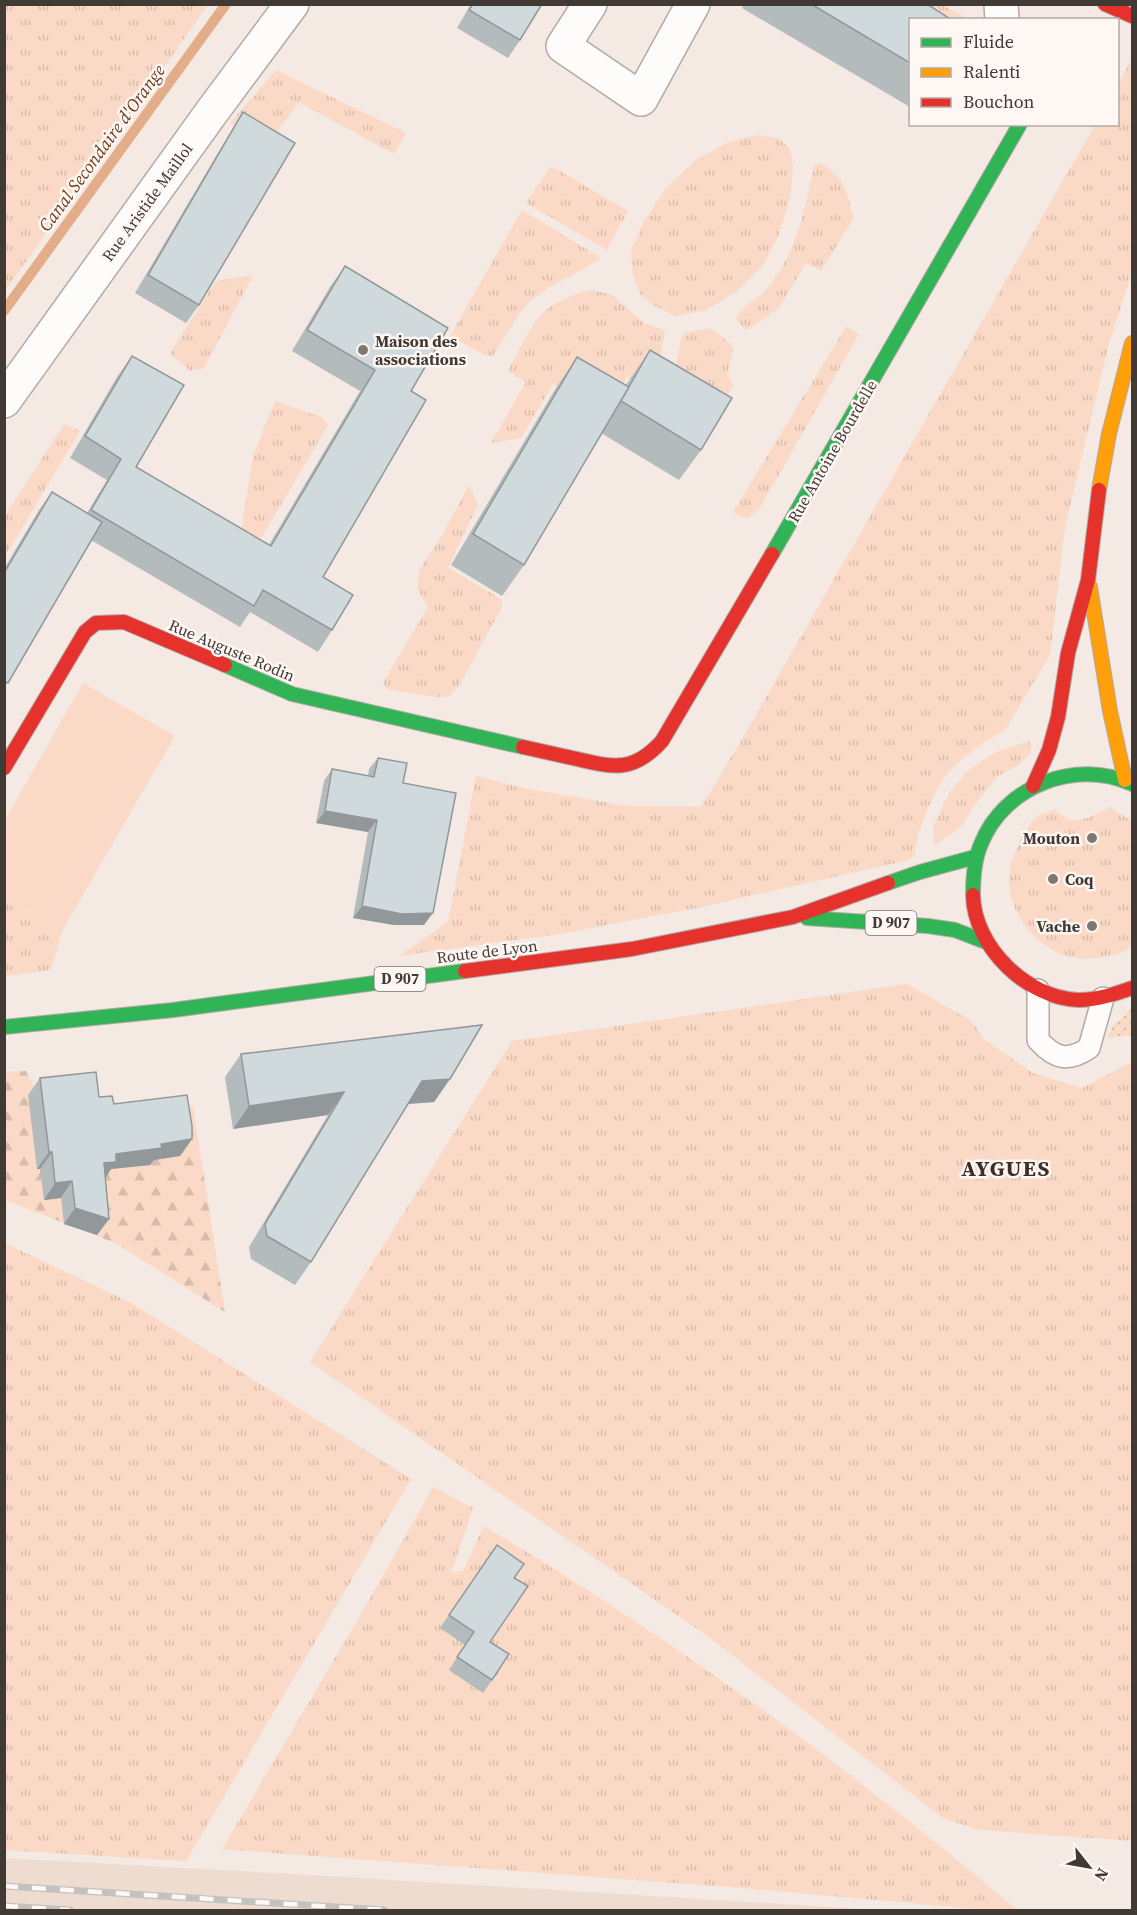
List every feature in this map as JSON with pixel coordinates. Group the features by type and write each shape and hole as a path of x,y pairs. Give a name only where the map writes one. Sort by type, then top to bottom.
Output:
{"street":[{"name":"Rue Aristide Maillol","path":"4,401 292,4"},
{"path":"590,4 563,46 641,99 693,4"},
{"path":"1098,18 1104,4 1132,16"},
{"name":"Rue Antoine Bourdelle","path":"631,765 649,755 662,741 1019,126"},
{"path":"1033,786 1049,750 1058,717 1068,653 1088,580 1109,434 1132,344"},
{"path":"1088,580 1110,711 1129,782 1094,773 1063,775 1033,786 1007,803 988,828 975,857 972,900 977,921 986,942 1008,970 1038,990 1070,999 1103,998 1132,988"},
{"name":"Rue Auguste Rodin","path":"4,768 85,632 96,623 124,622 292,694 611,767 631,765"},
{"name":"Route de Lyon","path":"4,1027 172,1010 632,949 793,917 920,872 975,857"},
{"name":"Route de Lyon","path":"793,917 928,926 955,930 986,942"}],"lane":[{"path":"1038,990 1038,1040 1048,1052 1063,1056 1076,1056 1089,1048 1103,998"}],"shaded area":[{"path":"5,1858 328,1876 879,1910 5,1910"}],"green space":[{"path":"941,4 967,18 904,19 911,5"},
{"path":"4,5 208,5 5,291"},
{"path":"1132,59 1132,272 1109,344 1065,527 1050,655 1005,730 984,742 961,760 942,780 918,834 915,854 909,860 701,907 560,934 399,956 448,922 476,776 528,789 627,806 701,807 1094,126 1119,126 1119,83"},
{"path":"276,70 406,133 394,154 299,102 268,144 230,123"},
{"path":"757,135 778,138 790,149 793,167 790,198 778,237 763,265 736,292 705,311 675,316 653,305 640,294 633,274 631,250 644,221 667,187 697,159 731,141"},
{"path":"820,163 829,169 844,186 854,218 821,271 806,263 779,308 749,329 744,329 736,318 768,287 781,269 799,227 814,166"},
{"path":"551,166 628,211 607,250 526,203"},
{"path":"522,210 601,258 544,290 518,316 493,356 486,356 450,336"},
{"path":"253,275 204,368 190,371 170,353 216,281"},
{"path":"589,290 611,294 644,323 661,329 665,333 653,389 627,377 607,414 553,384 521,438 491,443 526,382 508,371 533,326 553,305"},
{"path":"846,327 859,334 761,506 748,519 733,512"},
{"path":"711,328 734,347 728,371 733,387 710,425 670,392 684,333"},
{"path":"275,401 321,417 328,425 257,545 241,532 253,456"},
{"path":"64,424 80,431 7,553 5,552 5,516"},
{"path":"469,485 478,505 448,568 501,599 502,607 459,686 450,696 437,697 387,689 383,683 428,607 417,589 419,571 441,537"},
{"path":"83,683 175,736 62,931 5,897 5,820"},
{"path":"1030,741 1031,752 1019,765 998,776 973,807 963,824 934,845 933,827 949,793 971,768 998,751"},
{"path":"1110,807 1132,821 1132,946 1120,953 1081,959 1050,948 1025,926 1011,896 1010,870 1020,840 1032,822 1041,814 1054,810 1072,821 1088,818"},
{"path":"4,897 62,931 51,970 5,976"},
{"path":"907,984 970,1020 985,1040 1033,1073 1082,1088 1132,1062 1132,1841 979,1830 943,1818 706,1635 310,1362 512,1041"},
{"path":"1132,1008 1132,1035 1107,1038 1113,1026"},
{"path":"26,1071 56,1134 193,1106 225,1312 115,1243 5,1200 4,1072"},
{"path":"4,1243 130,1302 411,1479 186,1861 5,1850"},
{"path":"433,1487 473,1508 451,1573 463,1571 484,1526 623,1613 758,1707 890,1806 1017,1910 986,1910 743,1888 222,1849 360,1616"}],"building":[{"path":"473,4 542,4 520,40 469,10"},
{"path":"811,4 927,4 949,18 909,18 909,62"},
{"path":"243,112 295,143 199,305 148,275"},
{"path":"345,266 448,328 411,391 426,400 323,577 353,595 332,630 263,590 254,606 91,510 121,459 85,436 132,356 184,385 136,467 271,546 375,370 307,330"},
{"path":"650,350 732,398 701,450 621,401"},
{"path":"577,357 629,387 524,565 473,534"},
{"path":"52,492 102,522 8,683 4,681 4,573"},
{"path":"378,758 407,763 403,783 456,793 433,913 402,914 362,906 377,820 325,811 332,769 374,777"},
{"path":"482,1025 450,1079 422,1081 311,1262 267,1236 265,1224 344,1092 249,1106 241,1054"},
{"path":"96,1072 99,1097 112,1096 114,1104 187,1095 192,1126 192,1139 161,1144 162,1148 116,1154 116,1162 104,1163 109,1219 75,1208 72,1181 55,1183 40,1078"},
{"path":"497,1545 524,1564 514,1578 528,1586 490,1642 509,1654 492,1680 457,1657 474,1632 449,1615"}],"waterway":[{"name":"Canal Secondaire d'Orange","path":"4,311 226,4"}],"railway":[{"path":"4,1886 384,1910"},
{"path":"4,1906 70,1910"}],"traffic: fast":[{"path":"772,554 1019,126"},
{"path":"225,665 292,694 523,747"},
{"path":"973,895 974,869 981,844 992,824 1006,806 1024,793 1044,782 1066,776 1088,774 1110,777 1132,784"},
{"path":"888,883 975,857"},
{"path":"807,918 928,926 955,930 986,942"},
{"path":"4,1027 173,1010 465,971"}],"traffic: slow":[{"path":"1099,490 1109,434 1132,343"},
{"path":"1090,587 1110,711 1125,780"}],"traffic: jam":[{"path":"1105,4 1132,16"},
{"path":"1033,786 1049,750 1058,717 1068,653 1088,580 1099,490"},
{"path":"523,747 613,765 633,763 652,751 662,741 772,554"},
{"path":"4,768 85,632 96,623 124,622 225,665"},
{"path":"465,971 632,949 793,917 888,883"},
{"path":"973,895 976,914 993,951 1023,980 1040,990 1059,997 1085,1000 1132,988"}],"place":[{"name":"Maison des associations","path":"363,350"},
{"name":"Mouton","path":"1092,838"},
{"name":"Coq","path":"1053,879"},
{"name":"Vache","path":"1092,926"}],"district":[{"name":"AYGUES","path":"1006,1168"}]}
